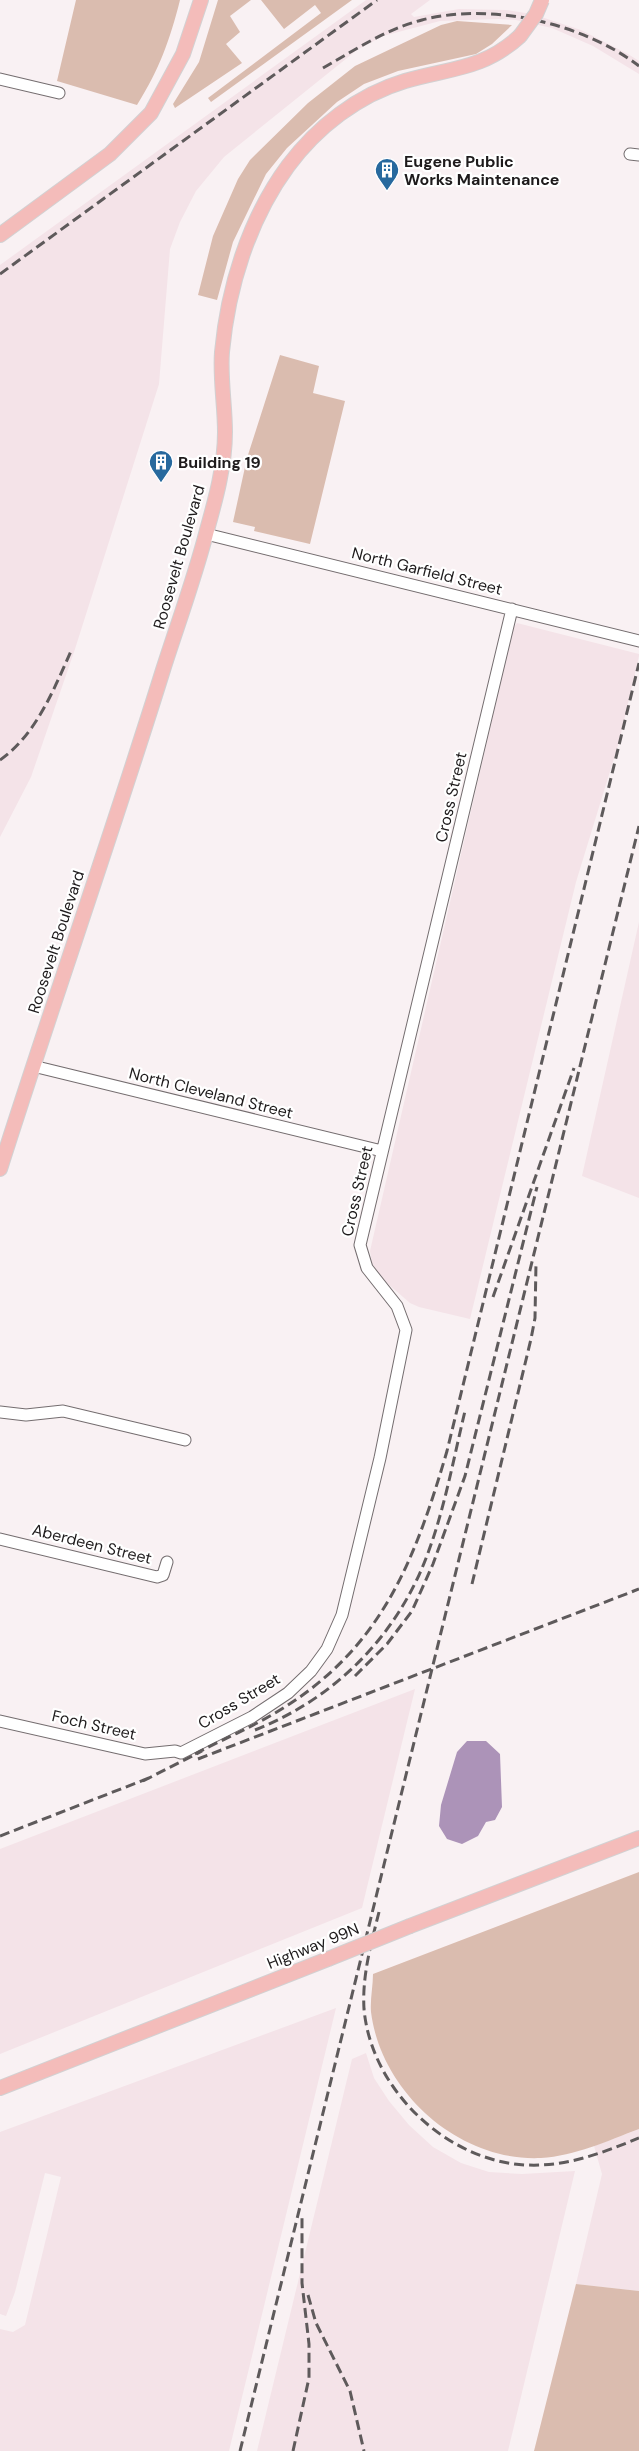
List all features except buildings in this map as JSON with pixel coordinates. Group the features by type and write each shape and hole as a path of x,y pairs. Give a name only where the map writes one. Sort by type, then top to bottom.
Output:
{"main road":[{"path":"0,235 110,154 151,113 184,54 201,0"},
{"name":"Roosevelt Boulevard","path":"0,1169 146,726 206,534 222,468 225,434 222,368 226,329 241,260 258,217 273,188 290,164 312,138 333,119 365,98 404,81 466,68 484,62 507,48 520,36 536,14 542,0"},
{"name":"Highway 99N","path":"0,2088 639,1838"}],"street":[{"path":"0,79 59,93"},
{"name":"North Garfield Street","path":"206,534 639,641"},
{"name":"Cross Street","path":"181,1753 252,1717 288,1693 310,1671 327,1650 342,1615 380,1458 406,1330 397,1306 367,1268 360,1245 512,609"},
{"name":"North Cleveland Street","path":"33,1066 382,1151"},
{"path":"0,1412 26,1415 63,1410 185,1440"},
{"name":"Aberdeen Street","path":"0,1539 157,1577 163,1575 167,1562"},
{"name":"Foch Street","path":"0,1721 145,1754 175,1751 181,1753"}],"shaded area":[{"path":"76,0 180,0 163,54 152,79 137,105 57,81"},
{"path":"218,0 251,0 230,16 240,32 226,44 242,63 175,108 173,104 199,62"},
{"path":"261,0 352,0 211,102 208,98 321,13 315,5 284,29"},
{"path":"366,0 430,0 411,14 414,17 459,9 506,10 532,14 581,30 628,54 639,61 639,74 593,46 552,28 516,20 440,21 383,36 357,50 224,157 196,191 180,222 170,249 159,384 75,649 31,777 0,837 0,265"},
{"path":"457,21 512,25 492,44 476,54 398,71 364,84 337,102 287,148 266,174 233,242 217,300 198,295 213,236 238,179 250,160 308,103 355,66 441,25"},
{"path":"280,355 319,366 313,393 345,401 310,544 254,531 255,527 233,522 247,458"},
{"path":"517,623 639,654 639,656 619,742 576,882 470,1319 419,1307 410,1303 381,1278 372,1263 370,1251 513,628"},
{"path":"639,922 639,1198 582,1176"},
{"path":"415,1689 362,1908 0,2054 0,1849"},
{"path":"467,1741 486,1741 500,1754 502,1807 495,1820 486,1822 478,1836 462,1844 447,1839 439,1826 441,1805 457,1752"},
{"path":"639,1872 639,2129 579,2151 541,2158 511,2156 481,2148 454,2135 429,2116 408,2094 390,2069 378,2041 371,2012 373,1974"},
{"path":"336,2008 229,2451 0,2451 0,2329 13,2332 25,2325 61,2177 45,2173 15,2292 6,2316 0,2314 0,2132"},
{"path":"366,2053 374,2078 389,2101 409,2125 433,2147 461,2163 489,2172 522,2174 575,2171 508,2451 257,2451 352,2059"},
{"path":"639,2129 639,2291 576,2284 602,2174 594,2146"},
{"path":"576,2284 639,2291 639,2451 534,2451"}],"railway":[{"path":"0,274 377,0"},
{"path":"323,68 371,41 409,24 449,15 477,14 506,15 564,28 591,38 639,66"},
{"path":"0,760 13,750 34,725 51,696 71,651"},
{"path":"195,1754 280,1710 315,1686 345,1659 369,1630 390,1598 407,1565 422,1529 447,1451 639,663"},
{"path":"240,2451 639,826"},
{"path":"493,1297 574,1068"},
{"path":"355,1676 387,1644 412,1611 433,1564 465,1476 537,1187"},
{"path":"472,1584 531,1339 535,1318 536,1263"},
{"path":"255,1730 307,1704 330,1687 352,1669 390,1626 419,1575 427,1556 446,1494 465,1411"},
{"path":"198,1759 639,1589"},
{"path":"143,1781 202,1751"},
{"path":"0,1836 149,1778"},
{"path":"379,1912 364,1984 364,2009 370,2039 381,2067 397,2092 418,2116 441,2135 468,2150 496,2160 526,2165 556,2164 584,2158 639,2138"},
{"path":"293,2451 309,2378 309,2344 302,2283 302,2218"},
{"path":"308,2295 316,2323 350,2391 364,2451"}],"place":[{"name":"Eugene Public Works Maintenance","path":"387,191"},
{"name":"Building 19","path":"161,483"}]}
